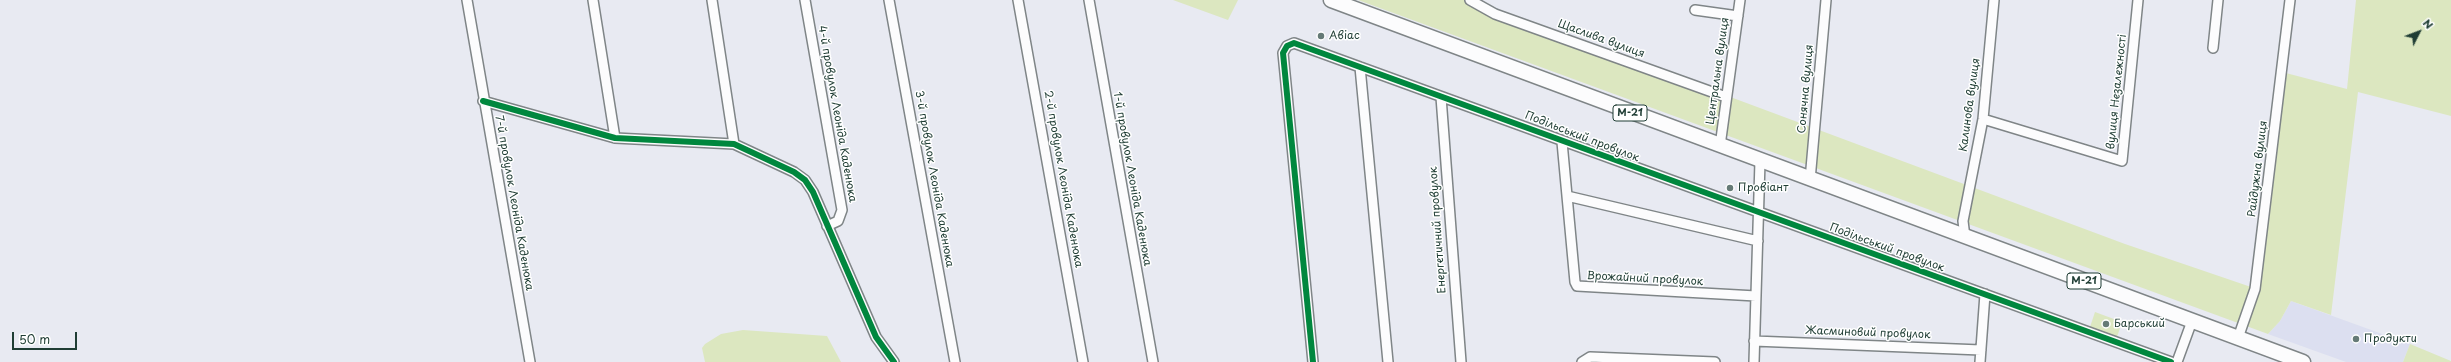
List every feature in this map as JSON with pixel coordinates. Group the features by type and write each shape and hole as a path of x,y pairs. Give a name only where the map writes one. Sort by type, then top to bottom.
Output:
{"highway":[{"name":"М-21","path":"1331,0 1810,180 2304,362"}],"street":[{"name":"7-й провулок Леоніда Каденюка","path":"467,0 483,101 530,362"},
{"path":"593,0 615,138"},
{"path":"712,0 734,144"},
{"name":"4-й провулок Леоніда Каденюка","path":"805,0 842,210 838,221 827,226"},
{"name":"3-й провулок Леоніда Каденюка","path":"889,0 955,362"},
{"name":"2-й провулок Леоніда Каденюка","path":"1018,0 1084,362"},
{"name":"1-й провулок Леоніда Каденюка","path":"1089,0 1153,362"},
{"name":"Щаслива вулиця","path":"1470,0 1495,14 1726,97"},
{"name":"Центральна вулиця","path":"1720,146 1740,0"},
{"name":"Сонячна вулиця","path":"1810,180 1826,0"},
{"name":"Калинова вулиця","path":"1964,236 1963,221 1983,118 1994,0"},
{"name":"вулиця Незалежності","path":"1983,118 2122,161 2138,0"},
{"path":"2213,48 2218,0"},
{"name":"Райдужна вулиця","path":"2238,338 2255,289 2290,0"},
{"path":"1695,10 1738,16"},
{"name":"Подільський провулок","path":"1313,362 1282,53 1287,46 1298,44 1562,142 2171,362"},
{"path":"1360,67 1388,362"},
{"name":"Енергетичний провулок","path":"1441,97 1452,268 1461,362"},
{"path":"483,101 615,138 734,144 794,172 805,180 813,192 876,337 894,362"},
{"name":"Врожайний провулок","path":"1562,142 1575,282 1579,287 1756,296"},
{"path":"1754,362 1760,160"},
{"path":"1567,196 1758,241"},
{"path":"1980,362 1985,294"},
{"path":"2177,362 2192,321"},
{"name":"Жасминовий провулок","path":"1754,341 1980,350"},
{"path":"1582,362 1590,357 1715,362"}],"shaded area":[{"path":"2291,301 2410,344 2403,362 2346,362 2268,334 2280,321"}],"green space":[{"path":"1173,0 1238,0 1228,20"},
{"path":"1358,0 1470,0 2125,244 2254,288 2282,72 2347,89 2356,0 2451,0 2451,116 2358,92 2331,315 2291,301 2280,321 2268,334"},
{"name":"Барський","path":"2095,312 2122,322 2117,337 2090,327"},
{"path":"743,330 827,336 841,362 705,362 702,348 705,344 721,334"},
{"path":"2410,344 2451,361 2451,362 2403,362"}],"cycle path":[{"path":"1313,362 1283,53 1287,46 1294,43 2171,362"},
{"path":"483,101 615,138 734,144 794,172 805,180 813,192 876,337 894,362"}],"place":[{"name":"Авіас","path":"1321,36"},
{"name":"Провіант","path":"1730,188"},
{"name":"Барський","path":"2106,324"},
{"name":"Продукти","path":"2356,339"}]}
